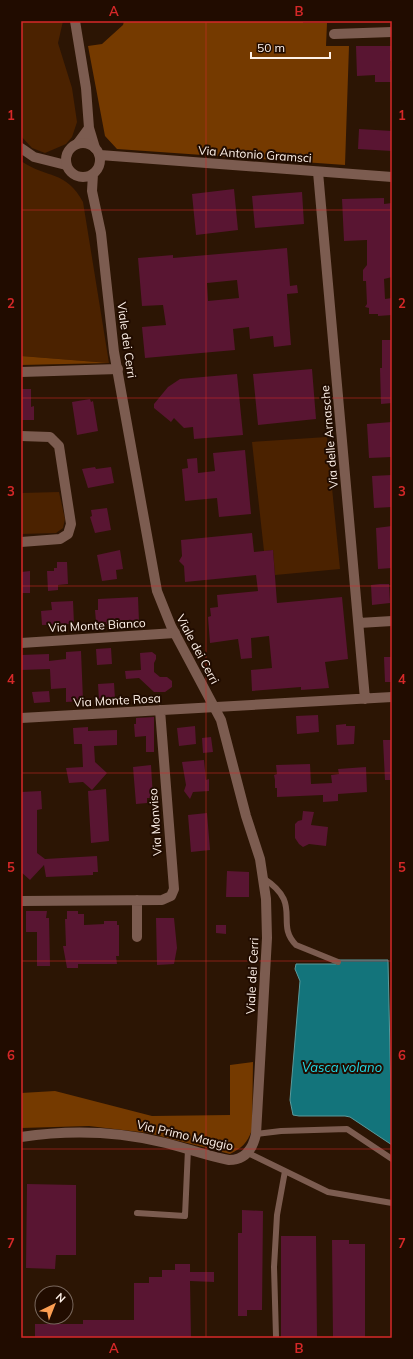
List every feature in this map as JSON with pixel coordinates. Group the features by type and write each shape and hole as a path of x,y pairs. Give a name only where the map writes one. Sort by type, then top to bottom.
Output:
{"street":[{"path":"75,21 86,88 89,128 98,156 93,174 88,177 78,177"},
{"path":"334,34 392,32"},
{"path":"89,128 78,143 70,148 66,160 70,172 78,177 92,192"},
{"path":"78,143 87,143 98,156"},
{"path":"21,148 34,157 50,161 66,160"},
{"name":"Via Antonio Gramsci","path":"98,156 392,177"},
{"name":"Via delle Arnasche","path":"318,172 365,699"},
{"name":"Viale dei Cerri","path":"93,174 92,192 101,232 118,369 156,585 163,609 215,708 222,726 246,816 260,859 263,878 267,938 256,1134"},
{"path":"21,372 118,369"},
{"path":"21,436 50,437 59,446 71,524 68,534 60,539 21,542"},
{"path":"359,623 392,621"},
{"name":"Via Monte Bianco","path":"21,642 175,633"},
{"name":"Via Monte Rosa","path":"21,718 392,697"},
{"name":"Via Monviso","path":"21,901 138,900 167,899 171,896 174,889 160,710"},
{"path":"137,937 138,900"},
{"name":"Via Primo Maggio","path":"21,1138 67,1132 106,1133 147,1138 229,1160 239,1159 248,1153 256,1134"}],"lane":[{"path":"263,878 274,885 282,894 286,902 288,932 292,941 296,945 338,962"},
{"path":"256,1134 281,1131 347,1129 392,1159"},
{"path":"137,1213 185,1216 188,1148"},
{"path":"248,1153 328,1192 392,1203"},
{"path":"276,1336 274,1267 277,1215 285,1171"}],"shaded area":[{"path":"21,21 63,21 58,43 72,88 77,122 72,137 66,144 45,153 32,148 21,136"},
{"path":"124,21 303,21 303,23 327,23 326,46 349,46 345,165 117,149 105,136 88,46 102,44 123,25"},
{"path":"21,161 30,167 63,180 77,192 83,202 109,363 21,356"},
{"path":"21,356 109,363 21,365"},
{"path":"327,437 340,569 275,575 273,550 264,551 252,442"},
{"path":"59,492 65,519 63,528 56,533 21,534 21,493"},
{"path":"253,1062 252,1130 244,1145 230,1154 148,1133 89,1126 21,1128 21,1093 55,1091 152,1116 230,1115 230,1065"}],"water":[{"name":"Vasca volano","path":"339,960 388,960 392,1145 350,1117 293,1115 290,1100 300,981 295,969 296,964 336,964"}],"building":[{"path":"356,46 392,46 392,61 390,61 391,82 375,82 375,75 357,76"},
{"path":"359,129 392,131 392,151 358,149"},
{"path":"234,189 238,230 196,235 192,194"},
{"path":"302,192 304,224 255,228 252,196"},
{"path":"384,198 384,204 392,203 392,277 384,279 385,299 392,298 392,315 378,316 378,314 369,314 369,308 365,307 367,304 366,281 363,281 363,270 367,265 367,240 344,241 342,199"},
{"path":"287,248 290,286 297,285 298,293 287,294 291,345 274,347 273,336 250,339 249,327 233,329 235,350 145,358 142,327 166,325 163,305 142,306 138,258 173,255 173,258","holes":["237,280 239,298 208,301 207,283"]},
{"path":"382,340 392,340 392,403 381,404 380,368 382,368"},
{"path":"312,369 316,419 258,425 253,374"},
{"path":"237,374 243,435 194,439 193,427 184,428 174,418 171,422 154,408 154,404 168,387 180,379"},
{"path":"21,389 31,389 31,407 34,406 34,420 21,420"},
{"path":"90,399 91,402 93,401 98,431 77,435 72,402"},
{"path":"392,422 392,457 369,458 367,424"},
{"path":"245,450 251,514 219,517 217,498 185,501 182,469 188,468 187,459 197,458 198,473 215,471 213,453"},
{"path":"95,467 96,469 111,467 114,483 88,488 82,469"},
{"path":"392,475 392,507 374,508 372,476"},
{"path":"107,508 111,530 95,533 90,517 92,516 91,510"},
{"path":"392,526 392,568 378,569 376,528"},
{"path":"252,533 254,552 273,550 277,603 342,597 348,659 325,662 329,688 301,690 301,687 252,691 251,670 272,668 269,636 251,638 252,658 241,659 238,639 210,643 208,617 211,616 210,608 218,607 217,595 258,591 256,575 185,582 184,566 179,561 182,556 181,540"},
{"path":"120,550 123,569 116,570 117,579 102,581 97,555"},
{"path":"57,562 67,562 68,584 58,585 58,590 48,591 47,571 54,571 54,568 57,568"},
{"path":"30,571 30,593 21,593 21,572"},
{"path":"389,584 390,603 372,605 371,585"},
{"path":"138,597 139,622 106,624 106,622 96,622 95,610 98,610 98,599"},
{"path":"73,601 74,624 42,625 41,611 52,610 51,602"},
{"path":"111,648 112,664 97,665 96,649"},
{"path":"81,651 83,700 81,701 66,702 66,688 51,689 50,669 21,670 21,655 49,654 49,661 66,659 66,652"},
{"path":"152,652 156,655 154,672 160,677 167,677 172,681 172,687 165,692 154,692 139,678 126,679 125,671 141,670 140,653"},
{"path":"384,657 392,657 392,682 385,682"},
{"path":"114,683 115,699 99,700 98,684"},
{"path":"49,691 50,702 34,703 32,692"},
{"path":"318,715 319,732 297,734 296,716"},
{"path":"154,717 154,752 146,752 146,736 135,737 134,724 136,724 136,718"},
{"path":"346,724 346,726 355,726 354,744 337,745 336,725"},
{"path":"195,726 196,744 179,746 177,728"},
{"path":"88,727 88,731 117,730 117,745 94,746 95,762 107,773 92,790 83,782 69,783 66,768 83,767 82,744 74,744 73,728"},
{"path":"211,737 213,752 203,753 202,738"},
{"path":"383,740 392,740 392,780 385,780"},
{"path":"204,760 206,780 209,779 209,791 193,792 190,799 184,791 186,785 182,762"},
{"path":"310,764 311,784 332,783 331,775 339,774 338,769 366,767 367,792 338,794 338,801 323,802 323,795 277,797 277,788 275,788 274,775 277,774 276,765"},
{"path":"151,765 153,798 147,798 147,803 136,804 133,767"},
{"path":"106,789 109,841 91,843 88,791"},
{"path":"41,791 42,809 37,810 37,853 45,859 97,856 98,872 93,872 93,875 46,877 44,865 30,880 21,872 21,792"},
{"path":"303,811 314,812 311,825 328,827 326,846 309,844 303,847 295,838 295,824 302,820"},
{"path":"207,813 210,850 191,852 188,815"},
{"path":"227,871 249,872 249,897 226,897"},
{"path":"26,911 47,911 46,918 49,918 50,966 37,966 37,932 26,932"},
{"path":"67,911 78,911 78,914 84,914 84,925 104,924 104,921 117,921 117,925 119,925 119,956 116,956 117,964 78,964 78,968 67,968 63,946 66,946 65,919 67,919"},
{"path":"156,918 174,918 177,948 174,964 157,965"},
{"path":"216,925 226,925 226,934 216,933"},
{"path":"27,1184 76,1185 76,1255 56,1255 55,1269 26,1268"},
{"path":"242,1210 263,1211 262,1310 247,1310 247,1316 238,1316 238,1233 242,1233"},
{"path":"281,1236 316,1236 317,1338 281,1338"},
{"path":"332,1240 349,1240 349,1244 365,1244 365,1338 333,1338"},
{"path":"175,1264 190,1264 190,1272 214,1272 214,1282 190,1281 191,1338 35,1338 35,1325 74,1325 83,1324 83,1320 134,1320 134,1283 149,1283 149,1277 162,1277 162,1270 175,1270"}]}
